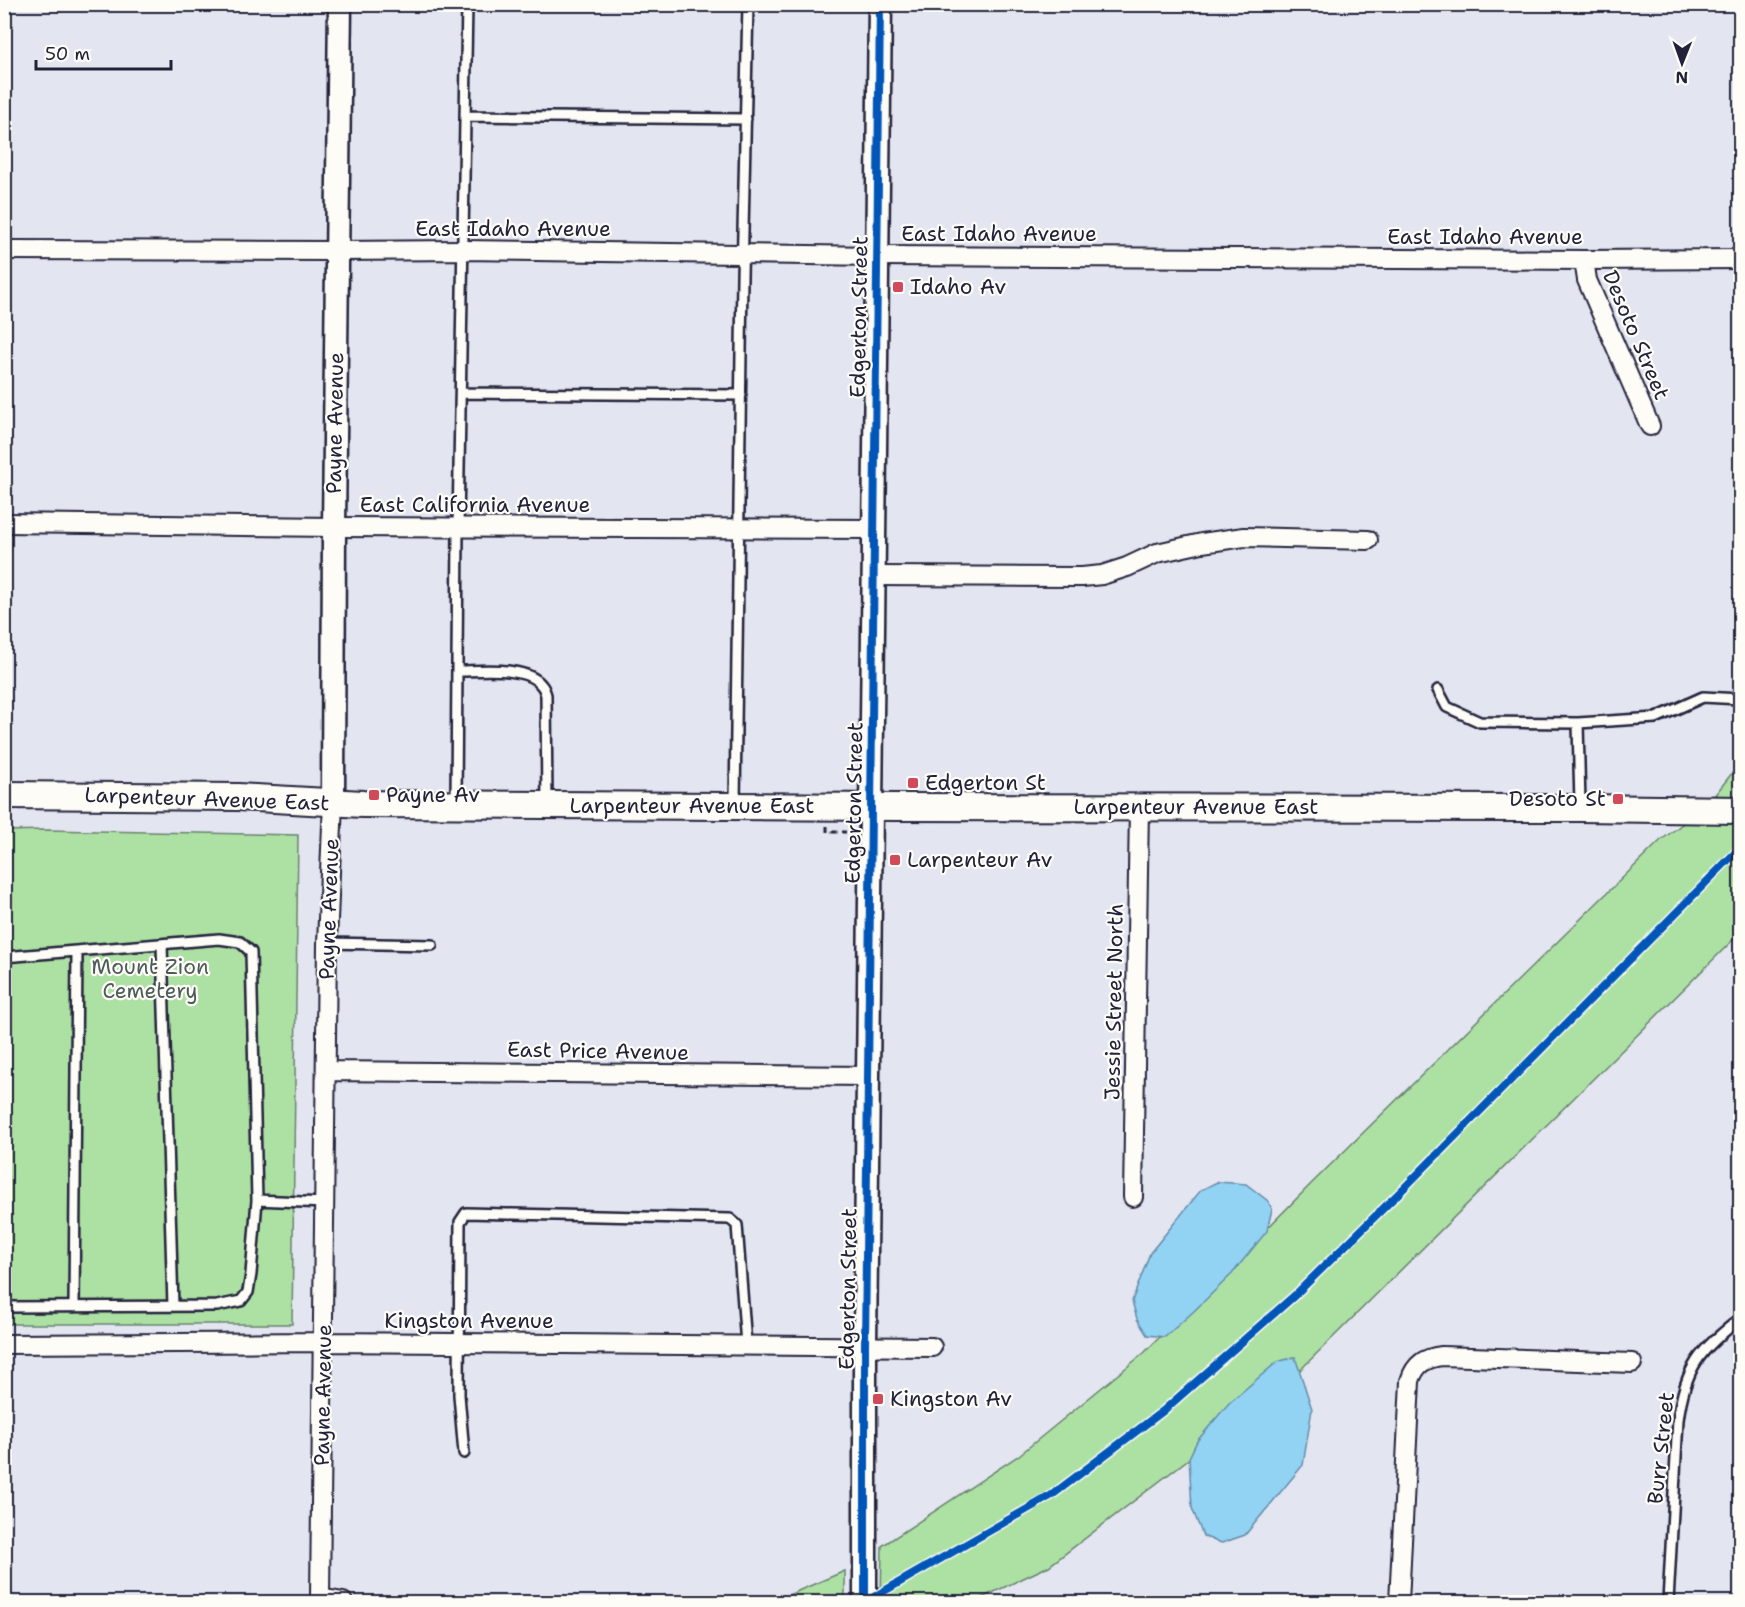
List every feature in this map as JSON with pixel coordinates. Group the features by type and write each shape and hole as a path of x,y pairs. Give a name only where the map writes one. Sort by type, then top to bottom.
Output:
{"main road":[{"name":"Larpenteur Avenue East","path":"4,795 238,797 456,805 1740,810"}],"street":[{"name":"Payne Avenue","path":"340,4 333,802 327,943 320,1598 343,1602"},
{"name":"Edgerton Street","path":"865,1602 865,1346 880,4"},
{"name":"East Idaho Avenue","path":"4,250 463,250 877,256 1740,259"},
{"name":"Desoto Street","path":"1584,260 1587,280 1650,426"},
{"name":"East California Avenue","path":"4,523 874,529"},
{"path":"874,576 1082,577 1102,575 1127,567 1157,553 1244,537 1368,540"},
{"name":"Jessie Street North","path":"1133,1197 1139,807"},
{"name":"East Price Avenue","path":"326,1071 868,1076"},
{"name":"Kingston Avenue","path":"4,1344 323,1342 932,1347"},
{"path":"1400,1602 1410,1381 1412,1372 1419,1363 1430,1357 1442,1356 1632,1363"}],"lane":[{"path":"456,805 458,527 467,4"},
{"path":"735,806 748,4"},
{"path":"465,116 746,119"},
{"path":"460,393 741,395"},
{"path":"457,671 514,672 528,675 542,685 546,695 548,805"},
{"path":"1438,690 1447,707 1480,722 1578,723 1656,718 1703,697 1740,699"},
{"path":"1578,723 1580,808"},
{"path":"4,957 219,939 240,942 251,952 257,1200 251,1274 248,1292 241,1302 217,1306 4,1307"},
{"path":"327,943 432,945"},
{"path":"162,944 173,1306"},
{"path":"74,1307 77,951"},
{"path":"257,1200 325,1203"},
{"path":"464,1453 459,1395 460,1221 465,1213 730,1219 737,1225 746,1345"},
{"name":"Burr Street","path":"1668,1602 1678,1420 1682,1393 1695,1362 1716,1338 1740,1319"}],"path":[{"path":"826,826 827,832 846,832"}],"green space":[{"path":"1740,763 1740,933 1285,1385 1049,1566 973,1602 881,1602 882,1546 1018,1456 1144,1353 1312,1183 1660,841 1707,805"},
{"name":"Mount Zion Cemetery","path":"4,831 298,835 292,1324 5,1324"},
{"path":"845,1571 845,1602 772,1602"}],"water":[{"path":"1217,1182 1246,1184 1268,1201 1272,1209 1267,1231 1232,1274 1165,1337 1147,1335 1137,1319 1132,1301 1150,1253 1201,1190"},
{"path":"1295,1357 1312,1409 1303,1465 1245,1535 1222,1543 1203,1536 1192,1508 1189,1458 1197,1441 1229,1403 1277,1362"}],"cycle path":[{"path":"865,1602 865,1346 880,4"},
{"path":"865,1602 1052,1495 1163,1411 1294,1296 1740,848"}],"place":[{"name":"Idaho Av","path":"898,287"},
{"name":"Edgerton St","path":"913,783"},
{"name":"Payne Av","path":"374,795"},
{"name":"Desoto St","path":"1618,799"},
{"name":"Larpenteur Av","path":"895,860"},
{"name":"Kingston Av","path":"878,1399"}]}
